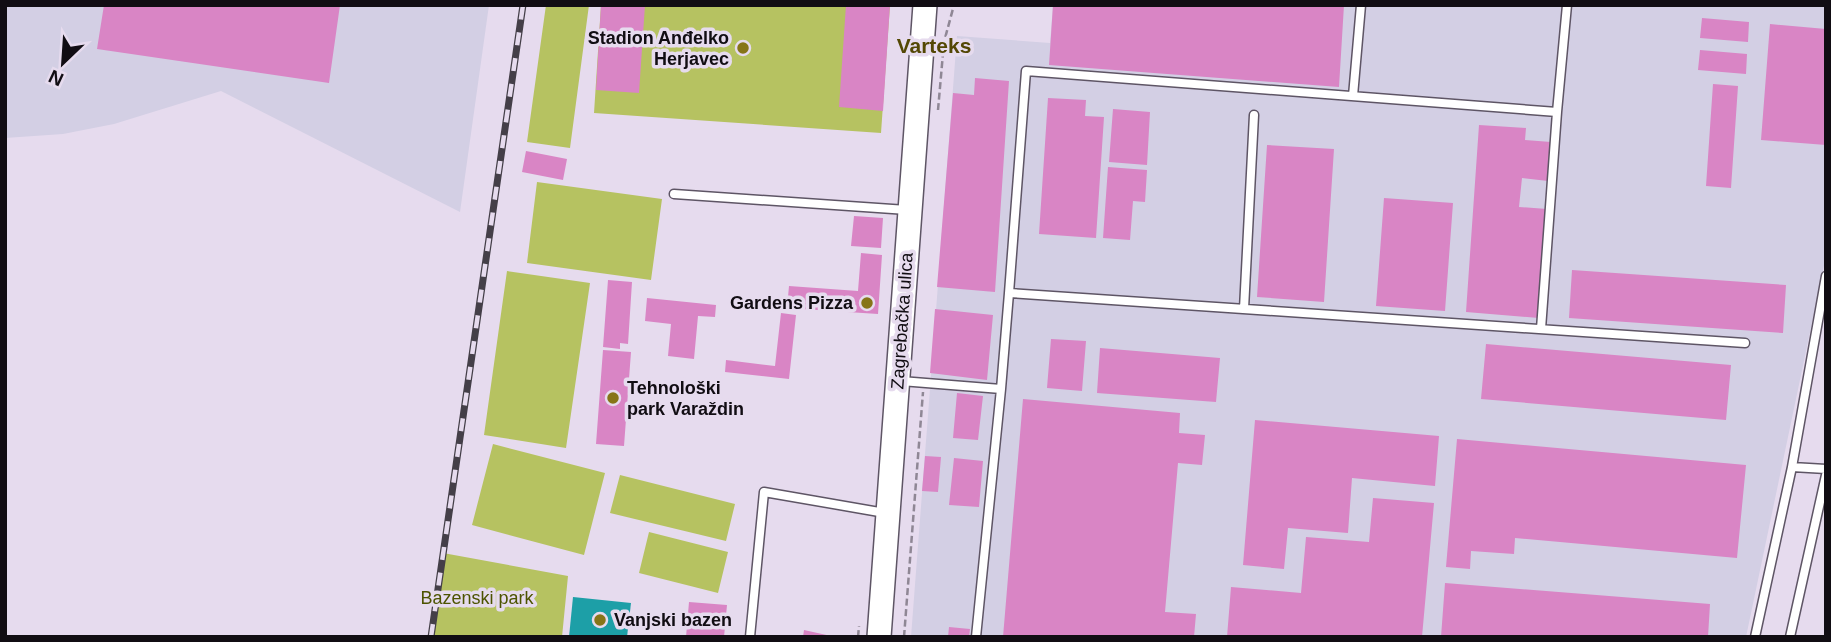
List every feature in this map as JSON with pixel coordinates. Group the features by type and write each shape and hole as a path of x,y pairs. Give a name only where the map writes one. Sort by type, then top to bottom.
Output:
{"main road":[{"name":"Zagrebačka ulica","path":"879,637 925,5"}],"lane":[{"path":"1353,96 1361,5"},
{"path":"1541,329 1567,5"},
{"path":"976,637 1001,389 1026,71 1557,112"},
{"path":"1244,309 1254,115"},
{"path":"674,194 910,210"},
{"path":"1755,637 1791,467 1826,276"},
{"path":"1009,293 1745,343"},
{"path":"898,381 1001,389"},
{"path":"1791,467 1826,469"},
{"path":"1790,637 1826,475"},
{"path":"750,637 764,492 888,514"}],"path":[{"path":"946,34 954,5"},
{"path":"904,637 923,383"}],"shaded area":[{"path":"5,5 489,5 460,212 221,91 114,124 63,134 5,138"},
{"name":"Varteks","path":"1053,5 1826,5 1826,256 1746,637 911,637 957,36 1050,43"}],"green space":[{"path":"546,5 589,5 570,148 527,142"},
{"name":"Stadion Anđelko Herjavec","path":"601,5 890,5 881,133 594,113"},
{"path":"537,182 662,199 651,280 527,263"},
{"path":"507,271 590,283 566,448 484,435"},
{"path":"493,444 605,473 584,555 472,525"},
{"path":"620,475 735,504 726,541 610,513"},
{"path":"649,532 728,552 718,593 639,573"},
{"name":"Bazenski park","path":"443,553 568,576 562,637 431,637"}],"water":[{"name":"Vanjski bazen","path":"573,597 631,603 627,637 569,637"}],"building":[{"path":"104,5 340,5 329,83 97,49"},
{"path":"601,5 645,5 639,93 596,90"},
{"path":"846,5 890,5 883,111 839,107"},
{"path":"1053,5 1344,5 1339,87 1049,65"},
{"path":"1702,18 1749,22 1748,42 1700,38"},
{"path":"1770,24 1826,29 1826,145 1761,140"},
{"path":"1700,50 1747,54 1746,74 1698,70"},
{"path":"975,78 1009,81 995,292 937,287 953,93 974,95"},
{"path":"1713,84 1738,86 1731,188 1706,186"},
{"path":"1048,98 1086,100 1085,116 1104,117 1096,238 1039,234"},
{"path":"1113,109 1150,112 1147,165 1109,162"},
{"path":"1479,125 1526,128 1525,140 1551,142 1548,181 1522,178 1519,207 1547,209 1539,318 1466,312"},
{"path":"1267,145 1334,149 1324,302 1257,297"},
{"path":"526,151 567,159 563,180 522,172"},
{"path":"1108,167 1147,170 1145,202 1133,201 1130,240 1103,238"},
{"path":"1384,198 1453,203 1445,311 1376,306"},
{"path":"854,216 883,218 881,248 851,246"},
{"path":"861,253 882,255 878,314 787,308 789,286 858,291"},
{"path":"1572,270 1786,285 1783,333 1569,318"},
{"path":"608,280 632,282 628,344 620,343 620,349 603,347"},
{"path":"647,298 716,305 715,317 698,316 694,359 668,356 671,324 645,321"},
{"path":"935,309 993,315 987,380 930,373"},
{"path":"781,313 796,315 789,379 725,372 726,360 775,366"},
{"path":"1051,339 1086,341 1082,391 1047,388"},
{"path":"1486,344 1731,365 1726,420 1481,399"},
{"path":"1100,348 1220,358 1216,402 1097,393"},
{"name":"Tehnološki park Varaždin","path":"603,350 631,352 624,446 596,444"},
{"path":"957,393 983,396 978,440 953,438"},
{"path":"1023,399 1180,413 1179,433 1205,435 1202,465 1178,463 1165,612 1196,614 1194,637 1003,637"},
{"path":"1255,420 1439,436 1435,486 1352,478 1348,533 1288,528 1284,569 1243,565"},
{"path":"1457,439 1746,465 1737,558 1515,538 1514,554 1471,551 1470,569 1446,567"},
{"path":"925,456 941,457 938,492 922,491"},
{"path":"954,458 983,461 979,507 949,505"},
{"path":"1373,498 1434,503 1422,637 1227,637 1231,587 1301,593 1306,537 1369,542"},
{"path":"1445,583 1710,604 1708,637 1441,637"},
{"path":"689,602 727,605 724,637 686,637"},
{"path":"949,627 970,629 969,637 948,637"},
{"path":"804,630 831,636 831,637 803,637"}],"railway":[{"path":"431,637 523,5"}],"place":[{"name":"Stadion Anđelko Herjavec","path":"743,48"},
{"name":"Gardens Pizza","path":"867,303"},
{"name":"Tehnološki park Varaždin","path":"613,398"},
{"name":"Vanjski bazen","path":"600,620"}],"district":[{"name":"Varteks","path":"934,45"}]}
